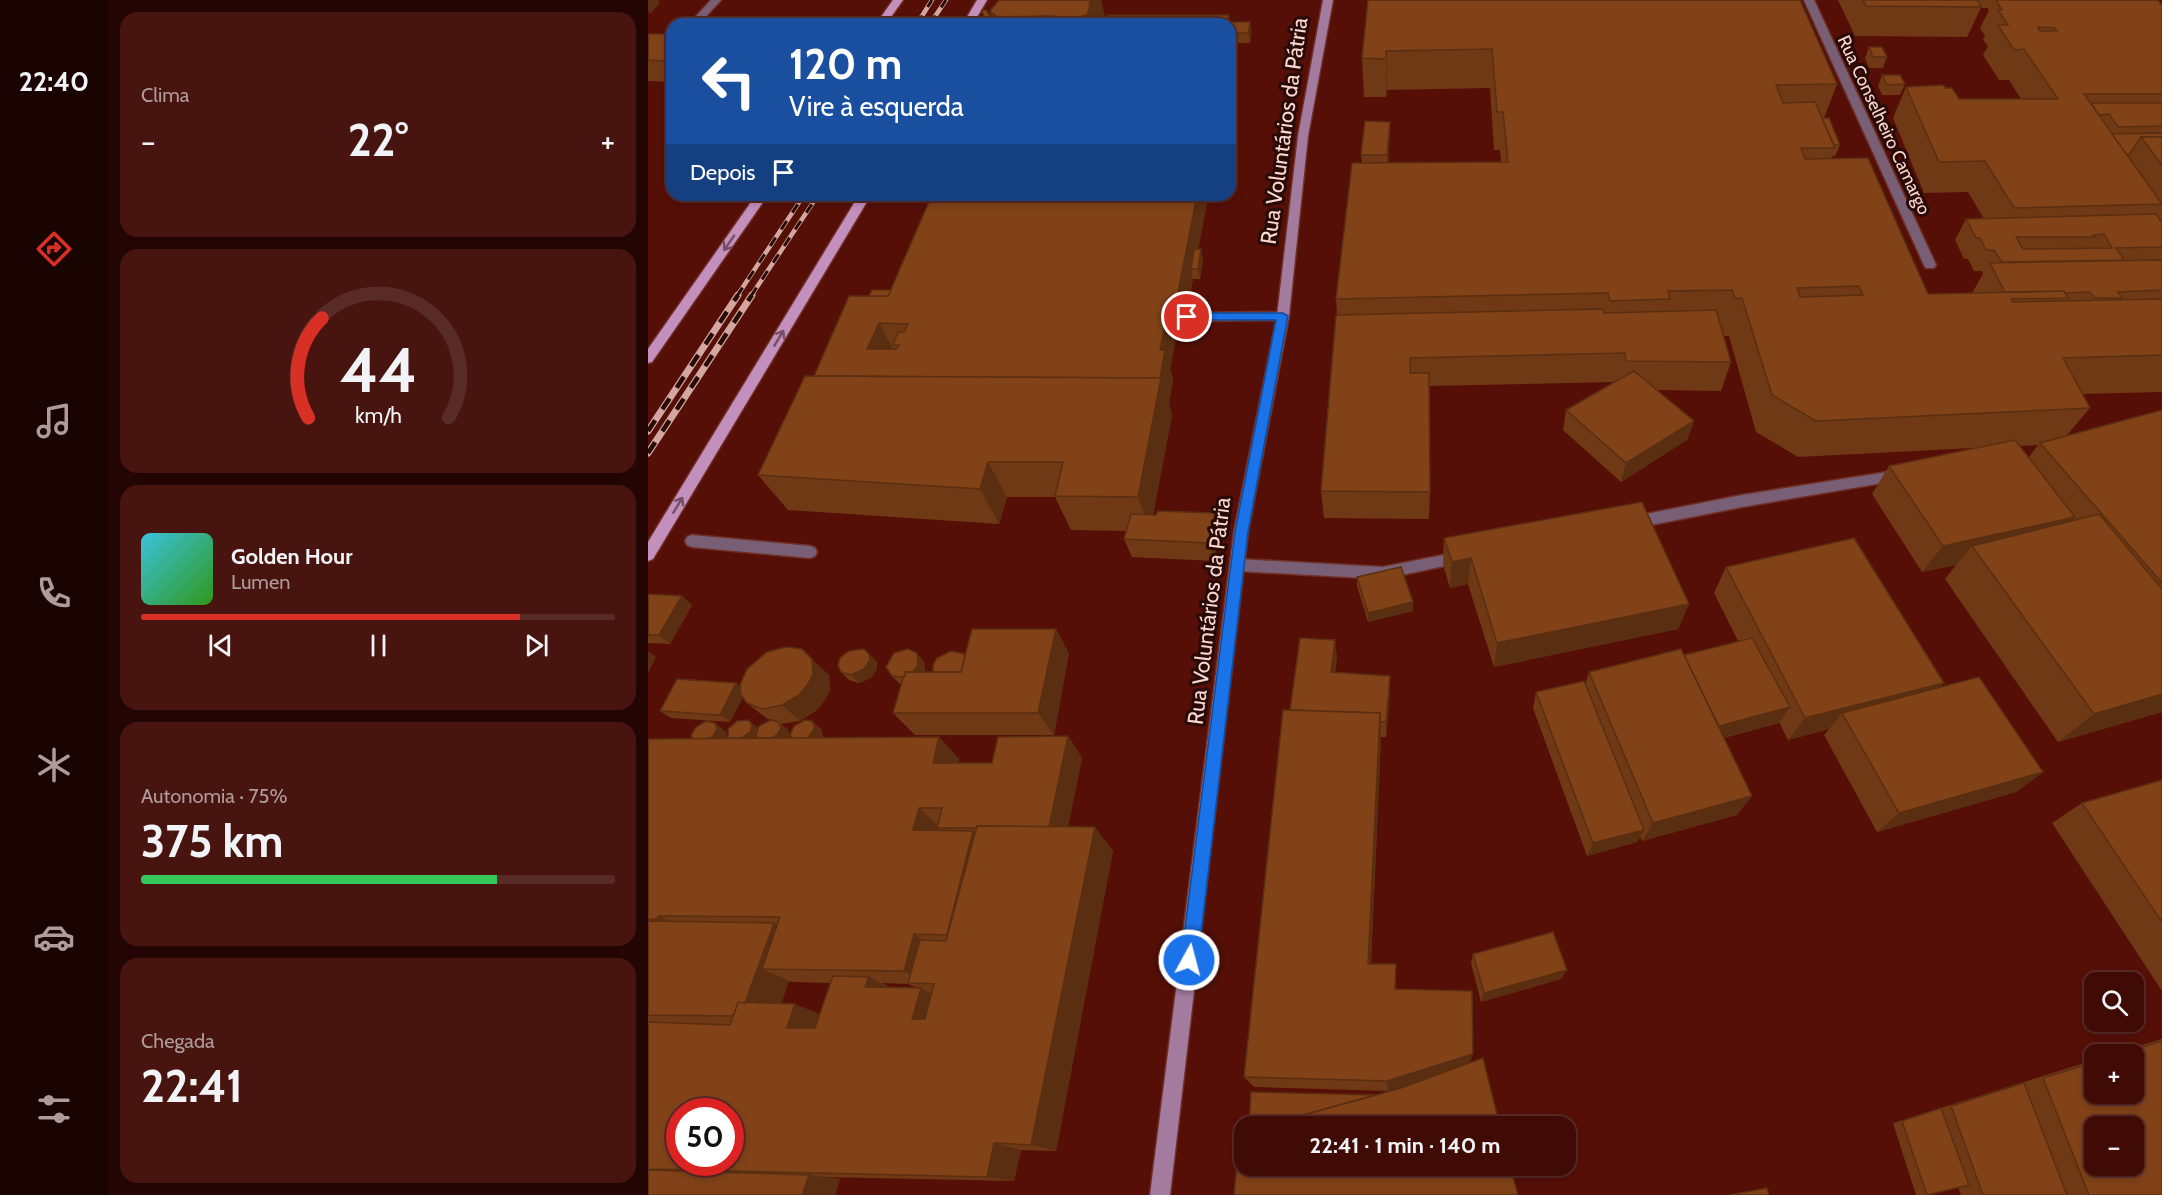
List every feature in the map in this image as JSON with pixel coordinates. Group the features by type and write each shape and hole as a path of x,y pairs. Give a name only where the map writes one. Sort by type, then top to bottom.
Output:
{"main road":[{"path":"885,18 898,0"},
{"path":"972,18 982,0"},
{"name":"Rua Voluntários da Pátria","path":"1160,1195 1241,532 1283,316 1304,136 1328,0"},
{"path":"648,359 758,201"},
{"path":"648,555 861,201"}],"street":[{"path":"700,18 716,0"},
{"name":"Rua Conselheiro Camargo","path":"1809,0 1930,265"},
{"path":"1187,317 1283,316"},
{"path":"1615,526 1742,501 1915,472"},
{"path":"692,541 810,552"},
{"path":"1238,565 1383,573 1476,554"}],"building":[{"path":"999,0 1093,0 1089,3 1087,15 1077,18 997,17 990,11"},
{"path":"1368,0 1800,0 1837,84 1776,85 1783,103 1815,102 1835,148 1801,148 1805,159 1868,158 1928,294 2064,291 2068,298 2011,299 2013,302 2162,299 2162,355 2063,358 2090,408 1816,421 1772,395 1742,298 1735,298 1732,290 1668,291 1670,299 1610,301 1608,293 1336,299 1352,163 1508,162 1503,112 1497,112 1492,49 1386,51 1386,59 1362,58","holes":["1859,286 1863,295 1800,297 1797,288"]},
{"path":"1863,0 1977,0 1981,7 1866,6"},
{"path":"1996,0 2158,0 2162,5 2162,94 2084,94 2162,204 2014,208 1985,161 1939,162 1906,87 1944,85 1945,88 1952,88 1959,99 2058,99 2024,49 2014,50 1998,25 2008,25 1998,10 2002,10","holes":["2038,27 2055,28 2057,31 2040,31"]},
{"path":"982,10 986,10 992,18 984,18"},
{"path":"1108,15 1229,15 1228,18 1106,18"},
{"path":"1236,22 1250,22 1248,33 1236,33"},
{"path":"648,34 666,34 666,58 663,61 648,60"},
{"path":"1869,47 1882,47 1887,57 1873,57"},
{"path":"1882,75 1900,75 1905,84 1887,85"},
{"path":"2091,103 2162,103 2162,126 2118,127 2109,114 2099,115"},
{"path":"1822,118 1829,118 1840,145 1834,145"},
{"path":"1365,121 1390,122 1387,155 1361,155"},
{"path":"2162,133 2162,137 2141,137 2129,155 2112,134"},
{"path":"2141,137 2162,137 2162,165"},
{"path":"929,201 1196,201 1177,298 1171,298 1160,350 1165,350 1160,378 814,376 849,296 888,296","holes":["879,323 908,324 904,332 898,332 893,345 899,345 897,349 867,349"]},
{"path":"2156,214 2162,223 2162,247 2116,248 2124,260 2002,262 1994,250 1986,250 1980,238 1976,238 1966,219","holes":["2104,234 2112,248 2023,249 2016,237 2095,237 2093,235"]},
{"path":"1194,249 1201,249 1198,269 1191,269"},
{"path":"2162,260 2162,290 2118,292 2122,298 2094,298 2090,292 2005,292 1990,263"},
{"path":"872,290 891,290 888,296 869,296"},
{"path":"1603,309 1604,313 1716,310 1731,362 1626,361 1625,353 1410,358 1410,373 1429,373 1430,492 1321,491 1336,315"},
{"path":"1634,371 1694,421 1626,463 1566,410"},
{"path":"805,376 1161,378 1138,497 1055,496 1063,462 988,462 980,489 758,475"},
{"path":"2162,410 2162,583 2040,443"},
{"path":"2015,440 2075,517 1943,546 1889,466"},
{"path":"1642,502 1689,604 1497,643 1471,558 1452,562 1444,538"},
{"path":"1158,511 1215,513 1209,543 1124,539 1131,514 1156,515"},
{"path":"2099,514 2162,589 2162,694 2094,714 1972,546"},
{"path":"1854,538 1944,683 1805,718 1726,567"},
{"path":"1401,567 1413,602 1368,613 1357,577"},
{"path":"648,594 682,596 659,635 648,635"},
{"path":"972,629 1056,629 1038,713 893,713 905,672 961,672"},
{"path":"1300,638 1335,640 1331,672 1390,676 1386,722 1380,722 1380,713 1290,710"},
{"path":"1752,638 1790,707 1719,726 1684,655"},
{"path":"786,647 802,649 812,659 813,674 808,684 799,695 782,705 762,709 747,703 741,695 740,685 747,669 767,652"},
{"path":"864,649 869,654 870,660 864,669 851,675 841,672 838,665 840,658 849,651"},
{"path":"908,649 917,653 918,664 914,671 905,672 903,677 892,676 886,667 894,653"},
{"path":"1681,649 1752,796 1653,823 1589,672"},
{"path":"951,651 965,656 961,672 933,672 933,665 937,658"},
{"path":"1979,677 2043,772 1899,813 1842,713"},
{"path":"677,679 736,683 720,715 660,711"},
{"path":"1584,681 1644,830 1593,843 1536,692"},
{"path":"1283,710 1380,713 1368,964 1396,964 1395,989 1472,991 1473,1054 1387,1081 1244,1077"},
{"path":"748,720 752,724 751,731 742,738 728,738 728,729 737,721"},
{"path":"771,720 778,722 781,728 777,735 772,738 758,738 756,734 759,726"},
{"path":"805,720 812,721 815,728 808,738 793,738 790,735 794,726"},
{"path":"706,721 715,723 717,729 713,736 693,739 691,736 695,728"},
{"path":"1068,736 1049,827 937,828 942,808 919,808 913,830 973,831 947,935 914,934 904,971 762,969 780,917 658,916 657,919 648,919 648,739 939,737 933,763 992,763 998,737"},
{"path":"2162,780 2162,922 2082,803"},
{"path":"977,826 1095,827 1031,1145 994,1143 987,1177 744,1171 744,1098 666,1098 666,1169 648,1169 648,1022 730,1025 738,1002 795,1004 787,1028 815,1028 833,976 869,977 865,987 921,988 912,1019 925,1019 934,984 908,983 920,940 946,941"},
{"path":"648,921 774,923 745,1003 738,1002 733,1016 648,1015"},
{"path":"1553,932 1567,970 1484,993 1473,954"},
{"path":"2162,1041 2162,1195 2089,1195 2043,1078 2084,1065 2084,1104 2144,1104 2144,1046"},
{"path":"1483,1058 1498,1116 1299,1116 1398,1089"},
{"path":"2024,1083 2067,1195 1983,1195 1951,1106"},
{"path":"1251,1092 1375,1095 1299,1116 1250,1116"},
{"path":"1941,1108 1969,1185 1927,1195 1902,1121"},
{"path":"648,1170 666,1171 666,1176 744,1176 744,1173 809,1175 802,1195 648,1195"},
{"path":"1236,1176 1513,1176 1518,1195 1234,1195"},
{"path":"1767,1188 1769,1195 1729,1195"}],"railway":[{"path":"921,18 932,0"},
{"path":"934,18 946,0"},
{"path":"737,296 800,201"},
{"path":"751,296 814,201"},
{"path":"648,431 738,295"},
{"path":"648,453 752,295"}],"route":[{"path":"1187,317 1283,316 1241,532 1189,960"}]}
